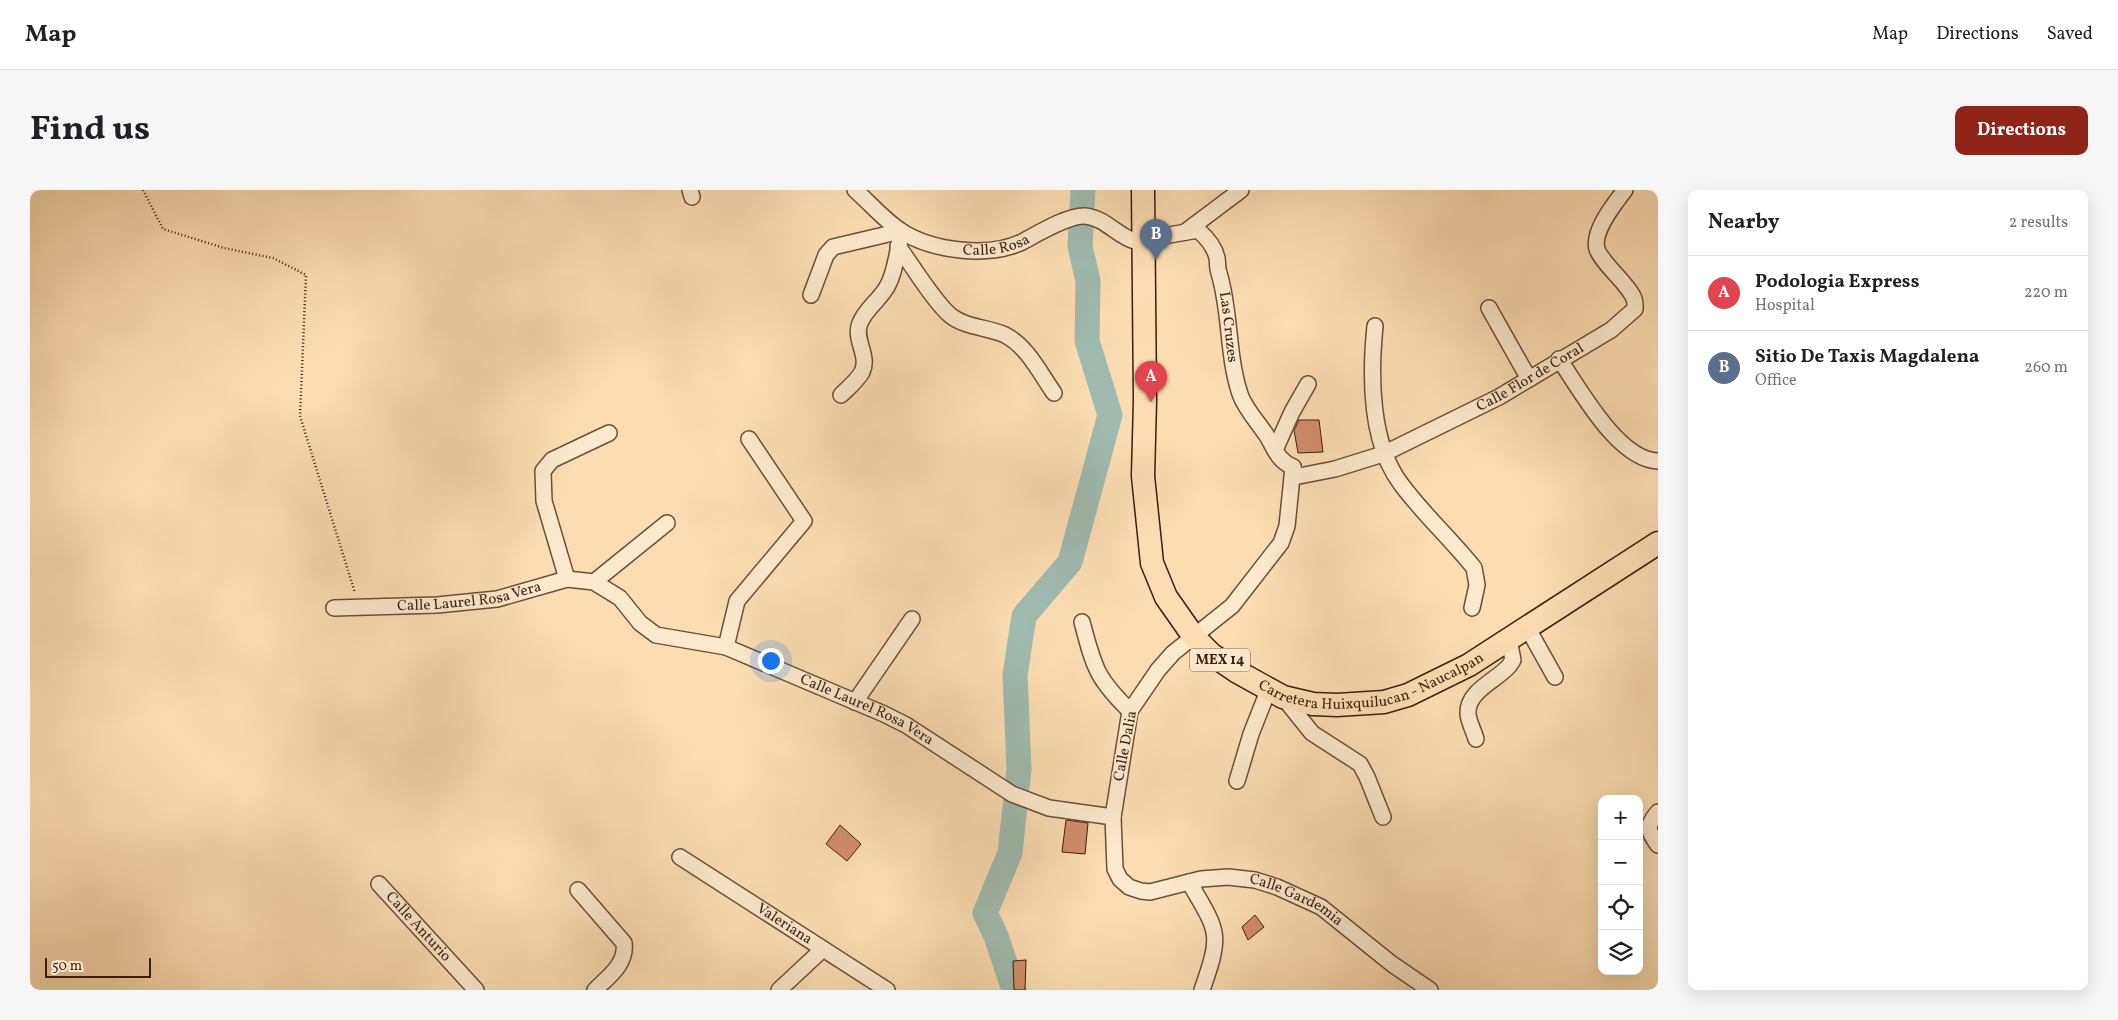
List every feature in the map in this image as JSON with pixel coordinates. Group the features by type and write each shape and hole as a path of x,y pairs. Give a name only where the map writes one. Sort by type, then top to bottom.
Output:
{"main road":[{"name":"Carretera Huixquilucan - Naucalpan","path":"1143,190 1145,400 1143,476 1152,563 1166,597 1194,637 1211,654 1275,694 1313,704 1337,705 1384,702 1408,695 1437,682 1518,633 1658,543"}],"street":[{"name":"Calle Rosa","path":"855,190 900,238 964,251 1000,249 1082,216 1103,222 1132,240 1144,241"},
{"path":"1185,232 1241,190"},
{"name":"Calle Flor de Coral","path":"1293,467 1294,477 1335,469 1383,454 1499,397 1559,359 1612,330 1634,309 1636,300 1597,249 1599,230 1625,190"},
{"name":"Las Cruzes","path":"1144,241 1198,230 1207,238 1216,255 1218,272 1224,290 1232,356 1240,394 1283,463 1293,467"},
{"path":"811,295 826,255 834,247 900,238"},
{"path":"900,238 928,289 950,315 961,323 1004,334 1019,343 1054,393"},
{"path":"841,395 861,374 864,368 864,358 858,334 859,325 863,317 888,286 900,238"},
{"path":"1489,308 1529,379"},
{"path":"1375,326 1371,371 1383,454 1400,484 1474,568 1477,585 1472,608"},
{"path":"1559,359 1609,430 1629,450 1652,461 1658,461"},
{"path":"1275,450 1292,412 1308,384"},
{"path":"567,579 544,501 543,471 552,460 609,433"},
{"path":"726,647 736,601 804,521 749,439"},
{"name":"Calle Dalia","path":"1141,891 1124,883 1115,869 1113,817 1130,712 1158,670 1173,653 1232,606 1281,543 1286,526 1293,467"},
{"path":"594,582 667,523"},
{"name":"Calle Laurel Rosa Vera","path":"334,608 436,605 497,599 567,579 594,582 620,598 640,623 656,635 726,647 855,702 906,725 1012,794 1048,808 1113,817"},
{"path":"855,702 912,619"},
{"path":"1082,622 1093,664 1101,680 1130,712"},
{"path":"1518,633 1555,677"},
{"path":"1476,739 1468,713 1470,703 1476,693 1509,666 1513,660 1518,633"},
{"path":"1237,781 1252,734 1275,694 1312,733 1360,764 1382,817"},
{"path":"1658,812 1649,823 1649,834 1658,845"},
{"name":"Valeriana","path":"680,857 887,990"},
{"name":"Calle Gardemia","path":"1141,891 1150,892 1189,882 1240,877 1255,880 1297,895 1321,908 1392,964 1430,990"},
{"path":"1189,882 1215,931 1216,943 1213,958 1202,990"},
{"name":"Calle Anturio","path":"379,884 476,990"},
{"path":"578,890 624,943 625,951 615,971 595,990"},
{"path":"779,990 823,949"}],"path":[{"path":"143,190 163,229 224,248 273,258 306,275 300,416 359,606"}],"building":[{"path":"1299,420 1319,420 1323,452 1298,453 1294,430"},
{"path":"1066,820 1088,823 1085,854 1062,852"},
{"path":"840,825 861,844 847,861 826,844"},
{"path":"1255,915 1264,927 1248,940 1242,927"},
{"path":"1026,960 1025,990 1014,990 1013,961"}],"waterway":[{"path":"1014,990 996,936 985,913 1010,853 1019,769 1015,675 1024,616 1070,562 1110,415 1087,341 1088,281 1080,246 1083,190"}],"place":[{"name":"Sitio De Taxis Magdalena","path":"1156,260"},
{"name":"Podologia Express","path":"1151,402"}]}
